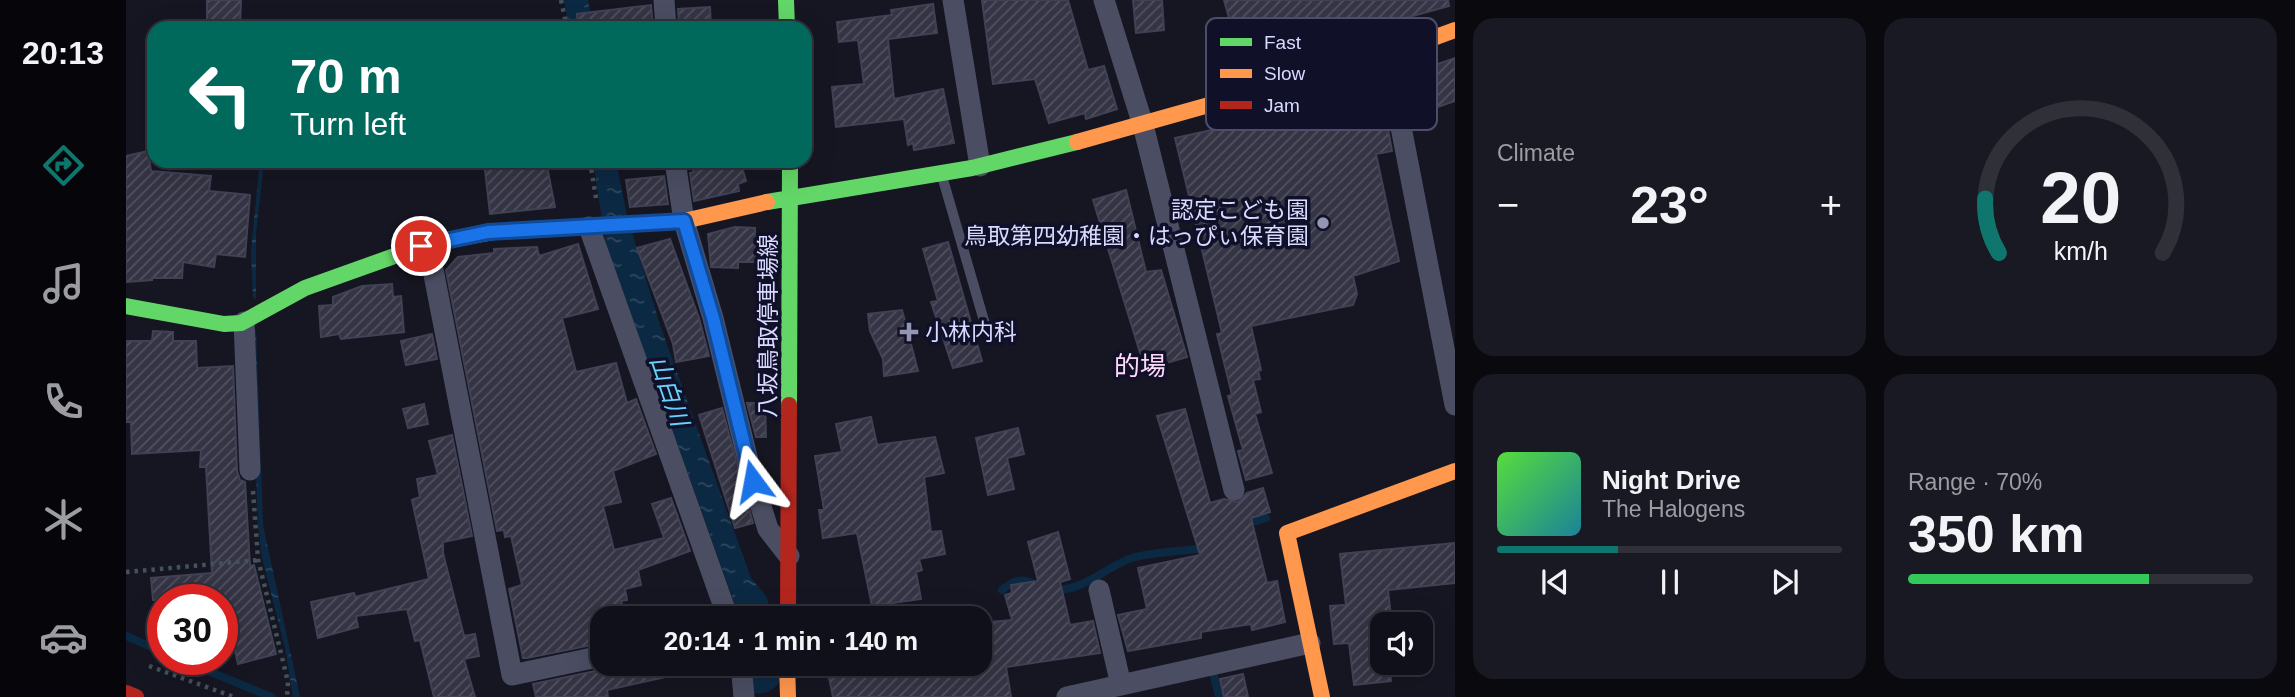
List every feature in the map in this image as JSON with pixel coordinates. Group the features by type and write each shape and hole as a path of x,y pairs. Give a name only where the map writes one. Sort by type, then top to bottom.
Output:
{"main road":[{"path":"786,0 787,21"},
{"path":"1437,37 1455,30"},
{"path":"126,306 224,324 244,322 305,288 428,244 488,232 684,221 791,197 980,166 1206,107"},
{"name":"八坂鳥取停車場線","path":"788,606 790,168"},
{"path":"1322,697 1287,533 1455,471"},
{"path":"787,676 788,697"},
{"path":"126,693 136,697"}],"street":[{"path":"664,0 666,21"},
{"path":"953,0 980,166"},
{"path":"1104,0 1143,125 1234,490"},
{"path":"1402,130 1455,405"},
{"path":"676,168 684,221 713,318 768,528 789,556"},
{"path":"594,226 725,606"},
{"path":"428,244 512,674 590,658"},
{"path":"244,322 250,470"},
{"path":"1099,590 1121,685"},
{"path":"1067,697 1310,643"},
{"path":"742,676 744,697"}],"lane":[{"path":"941,174 987,331"}],"path":[{"path":"561,0 565,21"},
{"path":"590,168 594,226"},
{"path":"250,470 259,560 288,682 287,697"},
{"path":"126,572 259,560"},
{"path":"138,662 233,697"}],"water":[{"path":"564,0 588,0 592,21 568,21"},
{"path":"259,168 263,168 256,234 256,298 253,299 251,250"},
{"name":"山白川","path":"594,168 617,168 627,216 660,325 751,578 766,596 769,606 735,606 606,245"},
{"path":"250,330 256,330 263,525 300,697 293,697 285,648 262,558 258,524"}],"building":[{"path":"207,0 241,0 240,21 207,21"},
{"path":"982,0 1068,0 1088,70 1104,66 1117,109 1086,119 1085,113 1049,123 1035,79 993,84"},
{"path":"1133,0 1162,0 1164,30 1136,33"},
{"path":"1224,0 1448,0 1449,6 1405,18 1229,18"},
{"path":"933,4 937,33 888,39 894,99 943,89 954,143 914,150 913,143 908,145 904,119 836,127 832,87 864,84 858,40 839,42 837,22 892,15 891,10"},
{"path":"651,5 652,21 578,21 577,14"},
{"path":"710,7 711,21 679,21 678,9"},
{"path":"1455,58 1455,101 1437,107 1437,64"},
{"path":"1212,130 1388,130 1392,151 1376,154 1399,261 1353,276 1357,294 1353,305 1251,326 1261,370 1258,371 1260,379 1253,380 1261,412 1255,414 1272,473 1246,480 1238,451 1243,450 1228,396 1232,395 1217,334 1222,333 1175,138"},
{"path":"147,151 147,168 151,168 151,171 211,176 209,191 250,195 245,257 216,254 214,267 183,262 182,278 152,278 126,282 126,156"},
{"path":"485,168 547,168 555,207 490,214"},
{"path":"693,168 742,168 746,181 738,184 739,191 694,201 690,173 694,172"},
{"path":"664,176 668,204 630,207 626,180"},
{"path":"1126,190 1146,272 1161,270 1187,357 1145,369 1093,200"},
{"path":"735,227 755,228 755,262 738,262 738,268 711,267 708,234"},
{"path":"670,239 699,318 709,356 676,362 673,344 637,248"},
{"path":"948,242 982,361 953,368 931,302 938,301 923,249"},
{"path":"578,244 598,309 562,318 576,372 616,363 627,403 636,399 656,454 613,471 621,502 603,506 614,550 664,538 652,504 671,498 690,551 638,570 641,585 625,589 627,600 621,601 622,606 590,606 590,645 523,658 509,589 522,585 511,536 505,537 504,530 497,531 446,270 458,257 494,253 494,249 537,247 539,256"},
{"path":"392,284 393,297 401,296 404,332 341,339 339,334 321,337 319,306 333,305 333,297 362,286"},
{"path":"902,310 918,371 884,376 883,359 870,331 868,314"},
{"path":"153,331 173,332 173,341 196,341 197,368 233,366 237,471 240,480 245,482 250,566 254,565 276,654 238,664 238,584 152,584 151,578 212,573 206,467 200,467 201,450 132,454 131,422 126,422 126,341 152,341"},
{"path":"432,334 437,359 406,365 401,341"},
{"path":"747,403 765,403 766,437 756,437"},
{"path":"424,404 428,424 408,428 403,409"},
{"path":"722,408 753,523 735,528 699,415"},
{"path":"1185,409 1210,503 1224,499 1238,502 1247,493 1263,488 1270,512 1251,518 1267,583 1277,581 1285,622 1252,630 1251,624 1201,632 1201,638 1128,651 1118,615 1147,609 1138,568 1200,555 1157,416"},
{"path":"871,417 877,445 935,437 944,473 924,477 931,532 941,531 945,554 919,559 922,570 916,572 921,599 872,606 857,533 823,538 819,510 824,510 815,456 842,452 836,424"},
{"path":"1018,428 1024,454 1007,458 1014,489 988,495 976,438"},
{"path":"452,435 472,536 443,542 443,553 464,636 475,634 479,656 464,659 475,697 434,697 420,640 415,641 407,609 356,616 358,627 318,638 311,602 354,593 355,597 429,579 412,500 420,497 417,479 438,475 429,441"},
{"path":"1058,532 1070,579 1060,582 1070,625 1093,621 1100,653 1006,667 1011,697 833,697 829,676 992,676 992,622 1012,620 1005,595 1012,593 1011,585 1038,581 1028,542"},
{"path":"1455,543 1455,583 1388,590 1391,612 1370,612 1370,675 1390,675 1391,681 1354,685 1349,643 1334,644 1330,606 1346,605 1340,554"},
{"path":"590,672 590,676 670,676 607,690 608,697 536,697 533,684"},
{"path":"1243,674 1248,697 1224,697 1220,679"}],"waterway":[{"path":"1242,525 1266,518"},
{"path":"1002,590 1018,581 1030,582 1048,589 1067,589 1087,582 1135,557 1200,549 1206,544"},
{"path":"126,636 147,645"},
{"path":"218,675 271,697"},
{"path":"1214,676 1219,697"}],"traffic: fast":[{"path":"786,0 787,21"},
{"path":"767,202 972,168 1077,142"},
{"path":"789,405 790,168"},
{"path":"126,306 224,324 241,323 305,288 428,244 494,232"}],"traffic: slow":[{"path":"1437,37 1455,30"},
{"path":"1077,142 1206,106"},
{"path":"494,232 684,221 767,202"},
{"path":"1322,697 1287,533 1455,471"},
{"path":"787,676 788,697"}],"traffic: jam":[{"path":"788,606 789,405"},
{"path":"126,693 136,697"}],"place":[{"name":"認定こども園 鳥取第四幼稚園・はっぴぃ保育園","path":"1323,223"},
{"name":"小林内科","path":"909,332"}],"district":[{"name":"的場","path":"1140,366"}],"route":[{"path":"421,246 488,232 684,221 713,318 753,481"}]}
